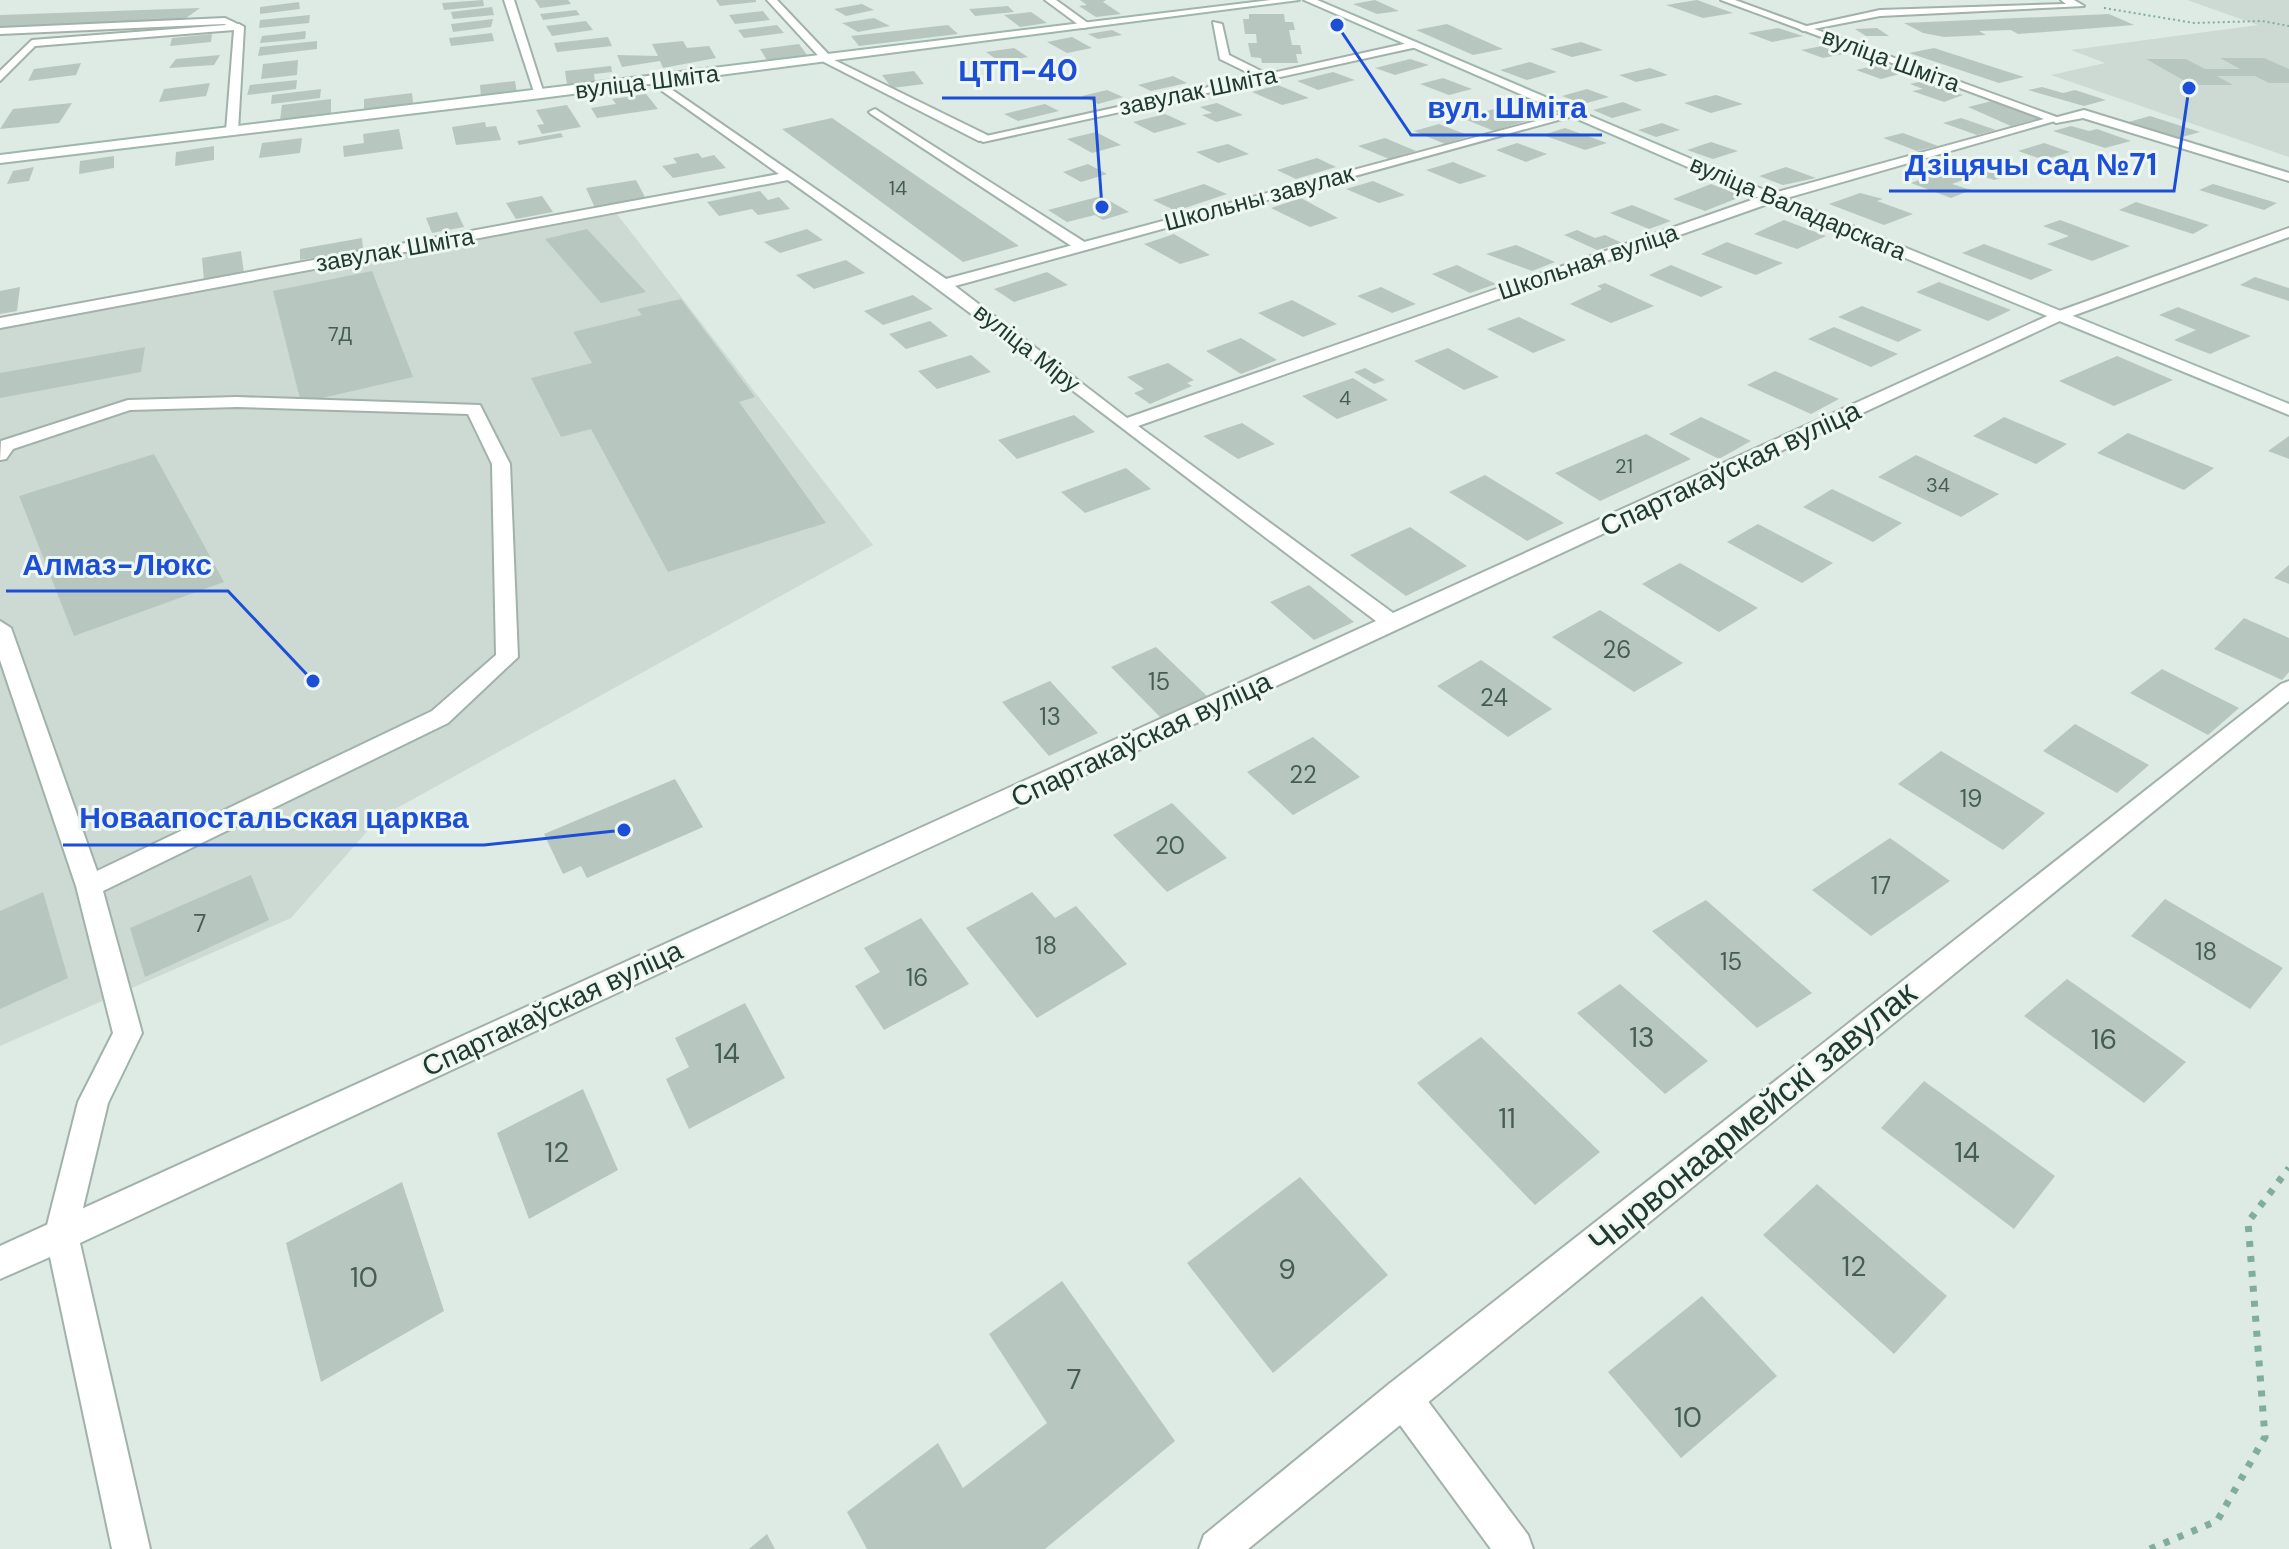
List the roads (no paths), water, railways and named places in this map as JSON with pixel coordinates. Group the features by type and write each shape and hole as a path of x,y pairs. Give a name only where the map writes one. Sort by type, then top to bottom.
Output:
{"street":[{"path":"509,0 541,95"},
{"path":"772,0 828,60"},
{"path":"1050,0 1087,26"},
{"name":"вуліца Шміта","path":"0,159 828,60 1294,0"},
{"name":"вуліца Валадарскага","path":"1309,0 1771,198 2289,410"},
{"name":"вуліца Шміта","path":"1726,0 2056,119"},
{"path":"1803,28 1880,13 2079,6 2066,0"},
{"path":"0,31 225,21 239,27"},
{"path":"1217,24 1224,57 1265,77"},
{"path":"0,78 32,43 239,27"},
{"path":"232,131 239,27"},
{"name":"завулак Шміта","path":"828,60 983,138 1413,45"},
{"name":"вуліца Міру","path":"655,81 944,284 1125,425 1393,623"},
{"path":"875,112 1081,246"},
{"name":"Школьны завулак","path":"944,284 1574,114"},
{"path":"2056,119 2084,114 2289,177"},
{"name":"Школьная вуліца","path":"1125,425 1771,198 2056,119"},
{"name":"завулак Шміта","path":"0,323 790,176"},
{"name":"Спартакаўская вуліца","path":"0,1263 2059,316 2288,233"},
{"path":"0,455 7,445 128,405 237,402 474,409 501,464 507,657 440,717 89,886"},
{"path":"0,628 89,886 128,1033 93,1102 68,1192 61,1233 131,1549"},
{"name":"Чырвонаармейскі завулак","path":"1218,1549 1402,1397 2289,689"},
{"path":"1402,1397 1514,1549"}],"place":[{"name":"вул. Шміта","path":"1337,25"},
{"name":"Дзіцячы сад №71","path":"2189,88"},
{"name":"ЦТП-40","path":"1102,207"},
{"name":"Алмаз-Люкс","path":"313,681"},
{"name":"Новаапостальская царква","path":"624,830"}]}
